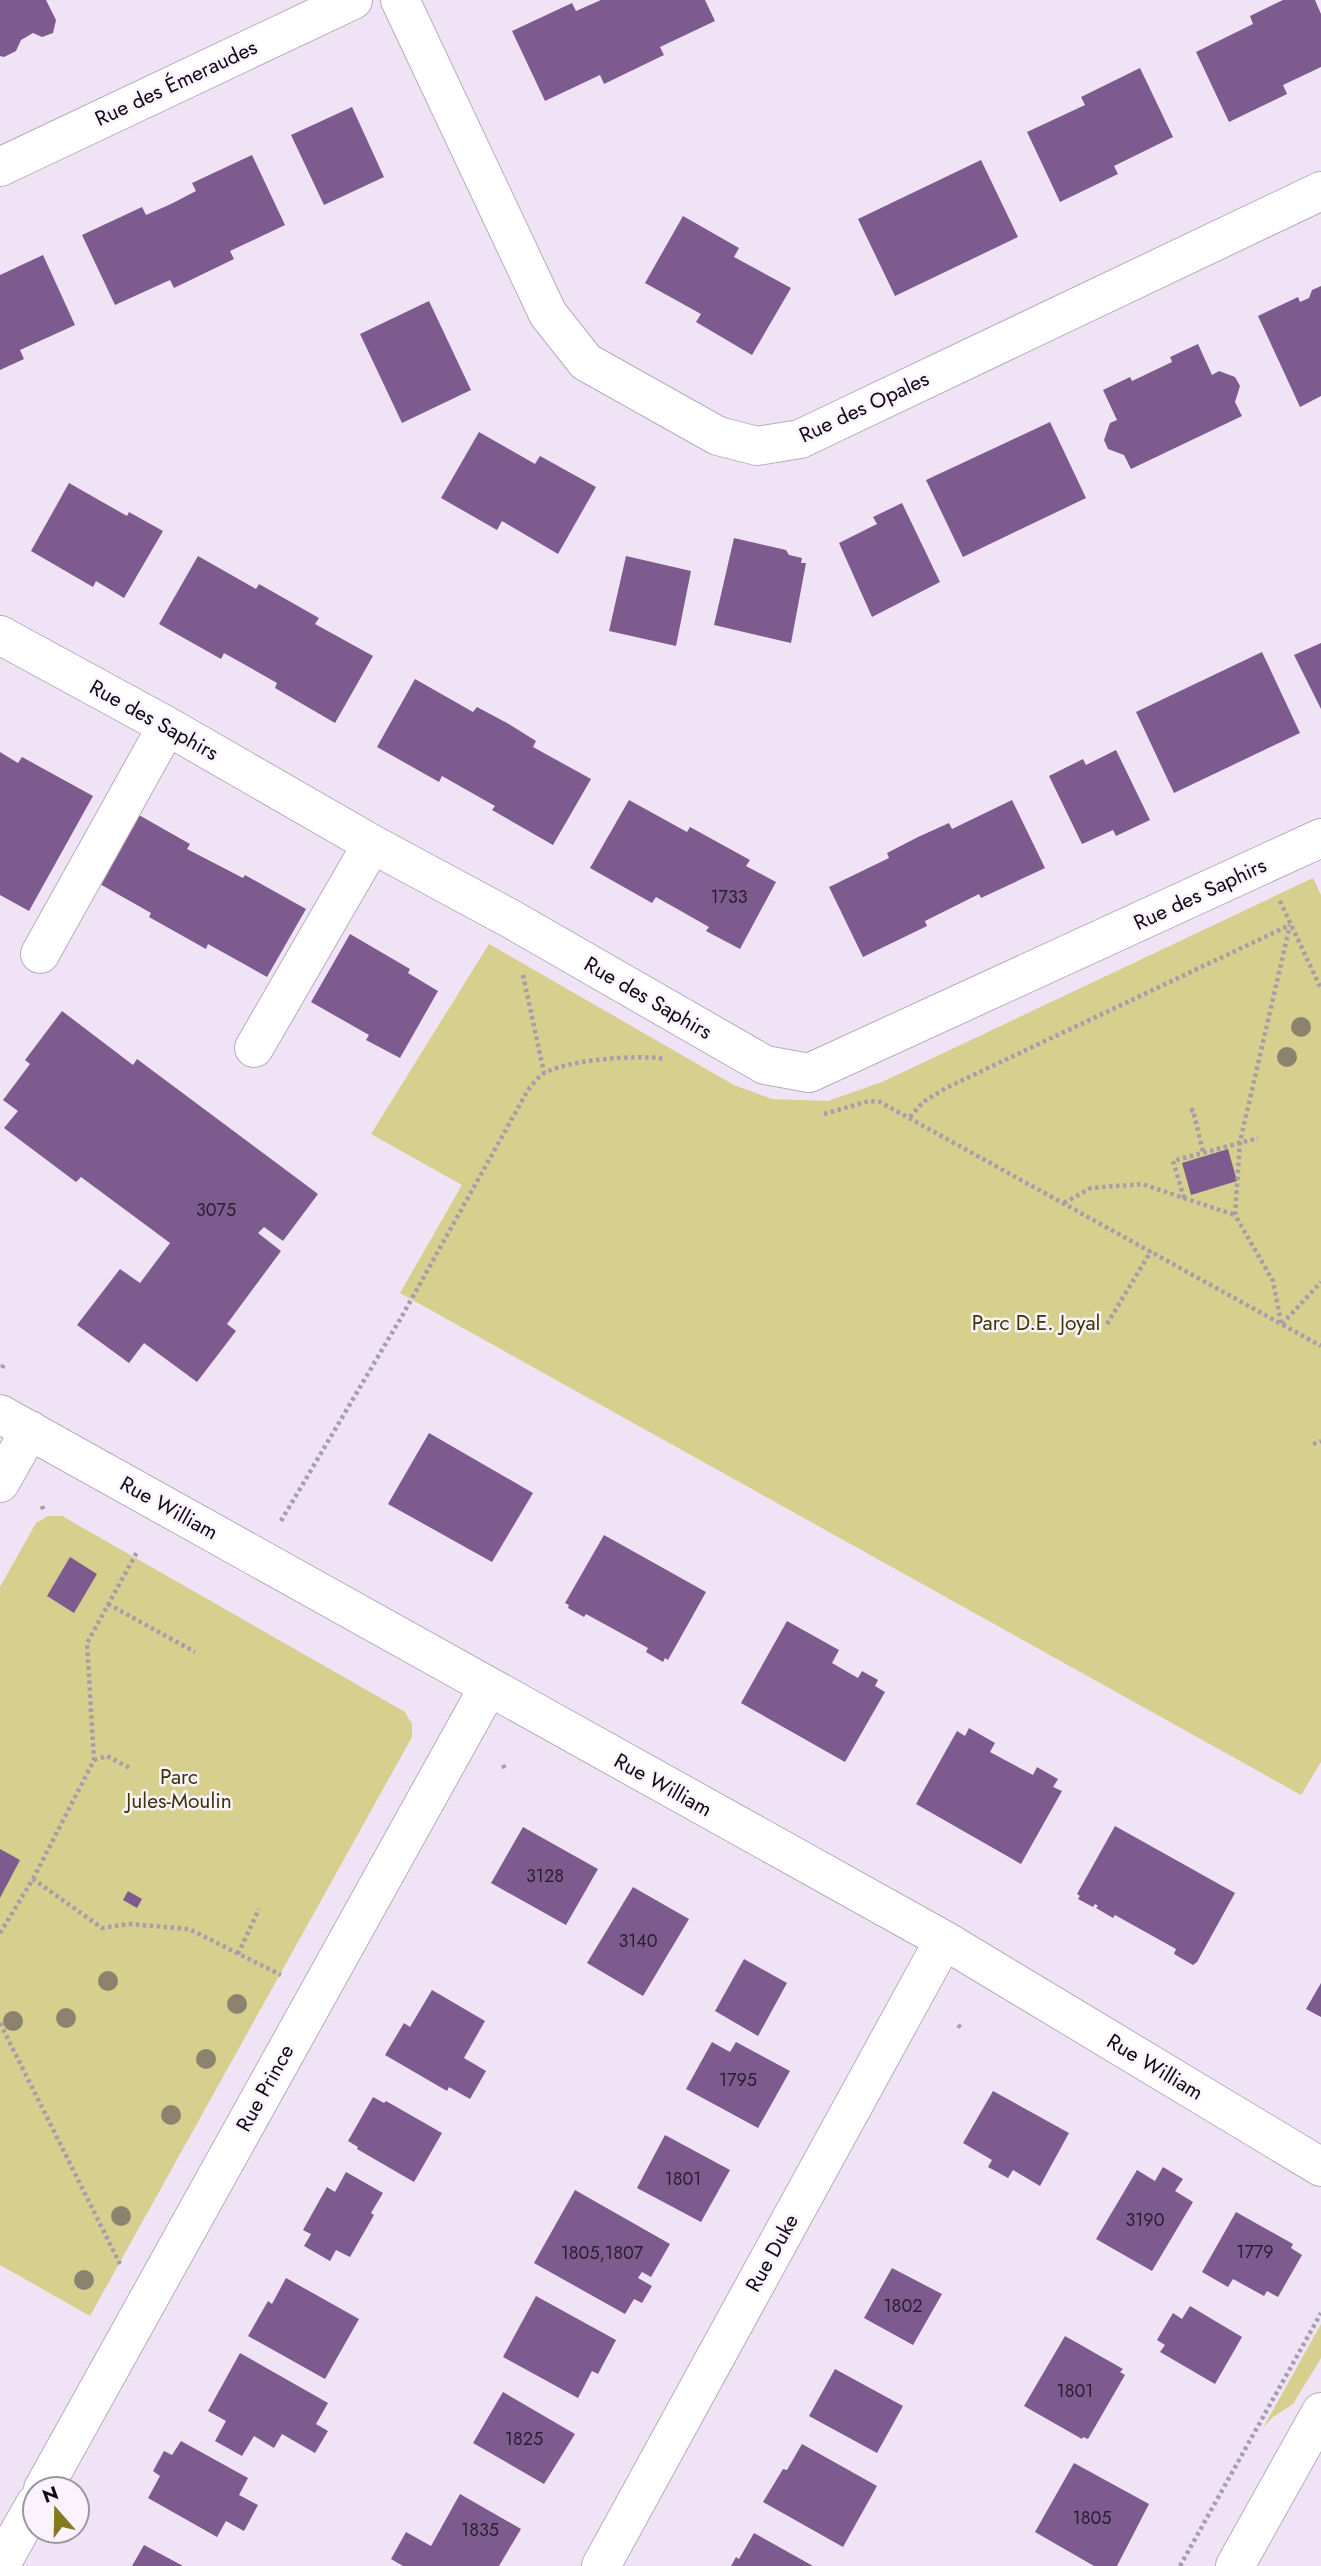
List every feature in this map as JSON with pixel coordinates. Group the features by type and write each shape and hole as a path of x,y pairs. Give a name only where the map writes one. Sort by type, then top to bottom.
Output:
{"street":[{"name":"Rue des Émeraudes","path":"0,167 353,0"},
{"name":"Rue des Opales","path":"401,0 548,314 586,362 718,436 757,446 800,439 1321,191"},
{"name":"Rue des Saphirs","path":"0,635 511,919 765,1065 809,1073 1321,838"},
{"path":"40,954 167,726"},
{"path":"254,1048 372,844"},
{"path":"0,1483 15,1422"},
{"name":"Rue William","path":"15,1422 944,1940 1321,2166"},
{"name":"Rue Prince","path":"51,2475 488,1688"},
{"name":"Rue Duke","path":"601,2566 944,1940"},
{"path":"1235,2566 1321,2412"},
{"path":"0,2566 21,2529"}],"path":[{"path":"1264,865 1321,989"},
{"path":"511,919 544,1073"},
{"path":"1281,1324 1273,1281 1235,1214 1240,1142 1290,925"},
{"path":"1290,925 946,1088 923,1102 910,1117 1321,1346"},
{"path":"281,1521 402,1315 528,1090 544,1073 576,1062"},
{"path":"1189,1111 1193,1110 1203,1152"},
{"path":"1184,1198 1173,1160 1258,1138"},
{"path":"1063,1203 1091,1188 1142,1184 1235,1214"},
{"path":"1107,1324 1151,1251"},
{"path":"1281,1324 1321,1282"},
{"path":"1313,1444 1321,1441"},
{"path":"0,1933 33,1880 94,1760 87,1643 137,1552"},
{"path":"108,1604 195,1652"},
{"path":"94,1760 107,1756 130,1768"},
{"path":"33,1880 102,1928 129,1924 189,1929 285,1977"},
{"path":"238,1954 259,1909"},
{"path":"0,2024 122,2268"},
{"path":"1180,2566 1321,2313"}],"green space":[{"name":"Parc D.E. Joyal","path":"1313,878 1321,895 1321,1762 1301,1795 400,1293 462,1185 371,1134 489,944 734,1085 772,1099 828,1101 882,1082"},
{"name":"Parc Jules-Moulin","path":"48,1516 62,1516 405,1712 412,1724 412,1737 90,2316 0,2265 0,1587 36,1523"},
{"path":"1321,2324 1321,2358 1293,2404 1273,2417 1263,2428"}],"building":[{"path":"0,0 46,0 56,20 53,33 42,37 33,33 21,40 16,51 4,57 0,56"},
{"path":"601,0 705,0 715,21 660,47 664,55 604,84 600,75 545,101 512,31 572,3 576,11"},
{"path":"1283,0 1315,0 1321,14 1321,67 1283,85 1287,94 1229,122 1196,52 1253,24 1250,16"},
{"path":"1140,68 1173,137 1114,166 1118,174 1060,202 1027,132 1085,105 1081,97"},
{"path":"352,107 384,177 324,205 291,135"},
{"path":"252,155 285,225 230,251 234,259 174,288 170,280 115,305 82,235 142,207 146,215 171,204 196,191 192,183"},
{"path":"981,160 1018,237 895,296 858,219"},
{"path":"683,216 739,248 734,257 791,288 752,355 696,322 701,314 645,283"},
{"path":"43,255 75,325 20,350 24,359 0,370 0,275"},
{"path":"1321,286 1321,396 1300,407 1258,316 1298,297 1300,302 1309,298 1312,290"},
{"path":"429,301 471,390 402,423 360,334"},
{"path":"1198,344 1212,375 1219,371 1235,377 1240,386 1235,402 1242,416 1131,469 1124,455 1108,449 1104,440 1110,423 1117,420 1103,390 1130,377 1132,381 1172,362 1170,357"},
{"path":"1050,422 1086,498 963,557 926,480"},
{"path":"479,432 535,464 540,456 596,487 558,554 502,521 497,530 441,498"},
{"path":"69,483 127,516 129,512 163,531 124,598 96,581 93,587 31,551"},
{"path":"902,503 940,582 872,617 839,543 877,524 873,517"},
{"path":"734,538 786,550 789,555 802,558 801,563 806,563 791,643 714,625"},
{"path":"198,556 256,589 259,584 319,618 315,624 373,656 335,723 275,688 277,683 224,653 221,659 159,624"},
{"path":"626,556 691,571 676,646 609,631"},
{"path":"1321,643 1321,709 1294,655"},
{"path":"1262,652 1300,733 1174,793 1136,712"},
{"path":"415,679 473,712 477,707 507,723 536,741 533,747 591,779 553,845 492,810 495,806 442,776 439,782 377,747"},
{"path":"1116,750 1150,820 1116,836 1113,830 1082,844 1049,776 1083,759 1086,765"},
{"path":"0,752 18,763 22,757 93,796 29,911 0,895"},
{"path":"629,800 687,832 690,827 750,860 746,866 776,882 740,949 706,931 709,927 656,897 652,903 590,868"},
{"path":"1012,800 1045,868 981,898 979,894 925,921 927,926 863,957 829,887 889,858 887,853 918,837 949,823 952,829"},
{"path":"130,810 190,844 187,849 243,878 245,875 306,909 267,977 208,944 206,949 149,917 151,913 91,879"},
{"path":"350,934 410,969 408,973 438,991 400,1058 366,1040 369,1035 311,1002"},
{"path":"62,1011 133,1065 137,1059 318,1194 283,1241 264,1227 258,1233 281,1251 227,1324 236,1331 197,1382 144,1343 129,1363 77,1325 120,1269 140,1283 170,1243 81,1177 76,1182 4,1128 18,1111 3,1100 30,1064 25,1060"},
{"path":"1228,1149 1237,1181 1191,1195 1182,1163"},
{"path":"429,1433 533,1493 492,1562 388,1504"},
{"path":"604,1535 706,1592 668,1660 665,1658 663,1662 646,1652 648,1648 586,1614 584,1617 568,1608 569,1605 565,1603"},
{"path":"70,1557 97,1574 74,1613 47,1596"},
{"path":"787,1621 839,1650 832,1663 858,1678 862,1671 878,1680 875,1686 885,1692 845,1762 741,1703"},
{"path":"969,1728 995,1743 990,1752 1033,1775 1037,1767 1058,1779 1053,1787 1062,1791 1021,1864 916,1804 957,1731 965,1736"},
{"path":"1115,1826 1235,1893 1193,1965 1174,1954 1176,1949 1115,1915 1113,1918 1096,1908 1098,1906 1095,1904 1093,1907 1078,1899 1080,1896 1077,1894"},
{"path":"523,1827 598,1869 566,1925 491,1883"},
{"path":"0,1849 20,1860 0,1898"},
{"path":"633,1887 689,1919 643,1996 587,1963"},
{"path":"128,1891 142,1899 137,1908 123,1900"},
{"path":"744,1959 787,1983 758,2036 715,2011"},
{"path":"1321,1983 1321,2017 1306,2009"},
{"path":"432,1990 485,2021 464,2058 486,2071 470,2099 449,2087 447,2091 385,2055 404,2023 410,2027"},
{"path":"712,2042 730,2052 736,2042 790,2071 758,2128 686,2089"},
{"path":"993,2091 1069,2133 1040,2186 1013,2170 1008,2178 988,2167 992,2160 963,2143"},
{"path":"373,2097 384,2103 386,2101 442,2133 414,2182 348,2141"},
{"path":"665,2135 730,2170 701,2222 637,2188"},
{"path":"1163,2167 1183,2179 1175,2191 1193,2202 1152,2271 1096,2239 1137,2170 1155,2181"},
{"path":"346,2172 383,2193 350,2257 336,2250 330,2261 304,2246 311,2234 303,2230 327,2187 335,2192"},
{"path":"575,2190 670,2244 651,2277 642,2272 638,2278 652,2286 642,2303 634,2299 625,2314 534,2263"},
{"path":"1236,2212 1293,2244 1291,2248 1302,2255 1278,2297 1267,2291 1264,2296 1233,2279 1228,2287 1202,2272"},
{"path":"892,2268 942,2294 913,2345 864,2318"},
{"path":"286,2278 359,2319 325,2379 248,2336 268,2301 272,2304"},
{"path":"536,2296 616,2340 598,2374 592,2371 578,2398 503,2357"},
{"path":"1190,2306 1242,2337 1215,2384 1160,2352 1165,2345 1157,2340 1173,2313 1182,2319"},
{"path":"1065,2336 1123,2369 1120,2372 1125,2375 1088,2439 1082,2439 1024,2406"},
{"path":"240,2353 328,2403 316,2424 328,2431 315,2453 282,2434 274,2448 254,2436 242,2456 215,2441 226,2421 208,2411"},
{"path":"835,2369 903,2406 877,2453 809,2416"},
{"path":"503,2392 575,2434 544,2484 473,2443"},
{"path":"181,2441 248,2478 239,2495 258,2505 244,2531 226,2521 217,2537 148,2498 160,2476 153,2471 164,2451 172,2455"},
{"path":"802,2444 877,2486 843,2547 763,2502"},
{"path":"1074,2463 1149,2504 1117,2566 1094,2566 1035,2532"},
{"path":"460,2494 521,2529 499,2566 403,2566 391,2559 406,2532 431,2546"},
{"path":"754,2533 813,2566 731,2566 736,2557 739,2559"},
{"path":"144,2545 183,2566 132,2566"}]}
